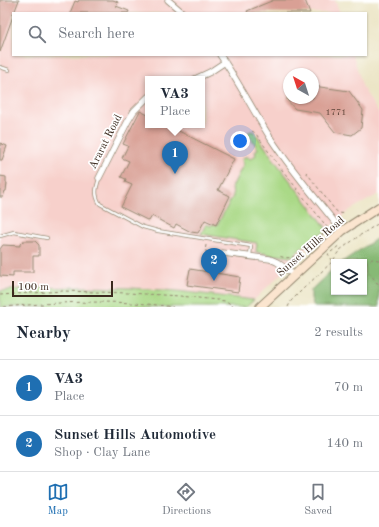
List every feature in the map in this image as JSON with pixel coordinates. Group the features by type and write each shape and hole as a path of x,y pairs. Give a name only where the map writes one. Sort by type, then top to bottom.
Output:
{"main road":[{"name":"Sunset Hills Road","path":"260,307 342,232 379,207"}],"street":[{"path":"168,0 182,12"},
{"path":"221,56 277,148 342,232"},
{"path":"201,76 225,62"},
{"name":"Ararat Road","path":"99,178 128,121 134,111 145,100"},
{"path":"220,253 264,257 277,262 294,276"}],"lane":[{"path":"0,67 9,70"},
{"path":"99,178 96,187 96,194 100,204 143,227 158,232 251,246 250,256"},
{"path":"0,236 14,232 47,238"}],"path":[{"path":"252,131 256,134 328,229 326,233 315,238 298,255 290,258 279,256 273,260"},
{"path":"306,172 335,210 339,214 346,214"},
{"path":"334,259 344,247 379,223"},
{"path":"332,259 328,254 340,245 338,243"},
{"path":"206,245 205,251 220,253"},
{"path":"379,260 372,259 367,262 366,268 379,284"},
{"path":"288,307 291,301 331,263"},
{"path":"0,295 63,291 128,293 180,296 226,302 232,305 232,307"},
{"path":"4,307 83,302 151,304 173,307"}],"shaded area":[{"path":"0,0 335,0 340,12 12,12 12,56 353,56 363,88 379,114 379,194 350,210 323,233 254,300 177,291 83,287 32,288 0,291"}],"green space":[{"path":"251,131 256,134 325,226 326,230 323,233 315,236 293,256 289,257 277,255 275,257 256,252 257,243 201,234 206,224 211,226 212,224 217,225 233,196 232,187 243,165 242,159 247,156 250,159 256,155 255,151 258,149 250,136 244,137 244,135"},
{"path":"379,237 379,307 314,307 311,298 311,290 331,271 331,295 367,295 367,259 346,259"},
{"path":"83,287 177,291 254,300 246,307 0,307 0,291 32,288"}],"building":[{"path":"0,0 19,0 14,12 12,12 12,19 0,52"},
{"path":"79,0 113,0 118,2 116,6 129,11 70,12 75,1 78,2"},
{"path":"274,0 305,0 310,12 248,12"},
{"path":"319,87 349,91 363,110 361,128 352,135 335,132 320,113 295,109 291,104 319,104"},
{"path":"140,111 145,114 145,128 173,128 234,159 218,190 230,196 216,225 205,220 198,233 191,232 176,224 174,228 152,216 149,221 121,207 132,185 125,182 126,179 121,177 129,161 122,158 128,146 123,144"},
{"path":"0,143 7,146 2,160 0,160"},
{"path":"0,176 6,177 7,183 6,191 3,197 0,197"},
{"path":"23,241 35,241 39,245 39,256 33,256 33,272 13,272 13,277 0,276 0,249 3,245 20,246"},
{"path":"190,269 240,277 238,292 187,285"}],"place":[{"name":"VA3","path":"175,174"},
{"name":"Sunset Hills Automotive","path":"214,281"}]}
